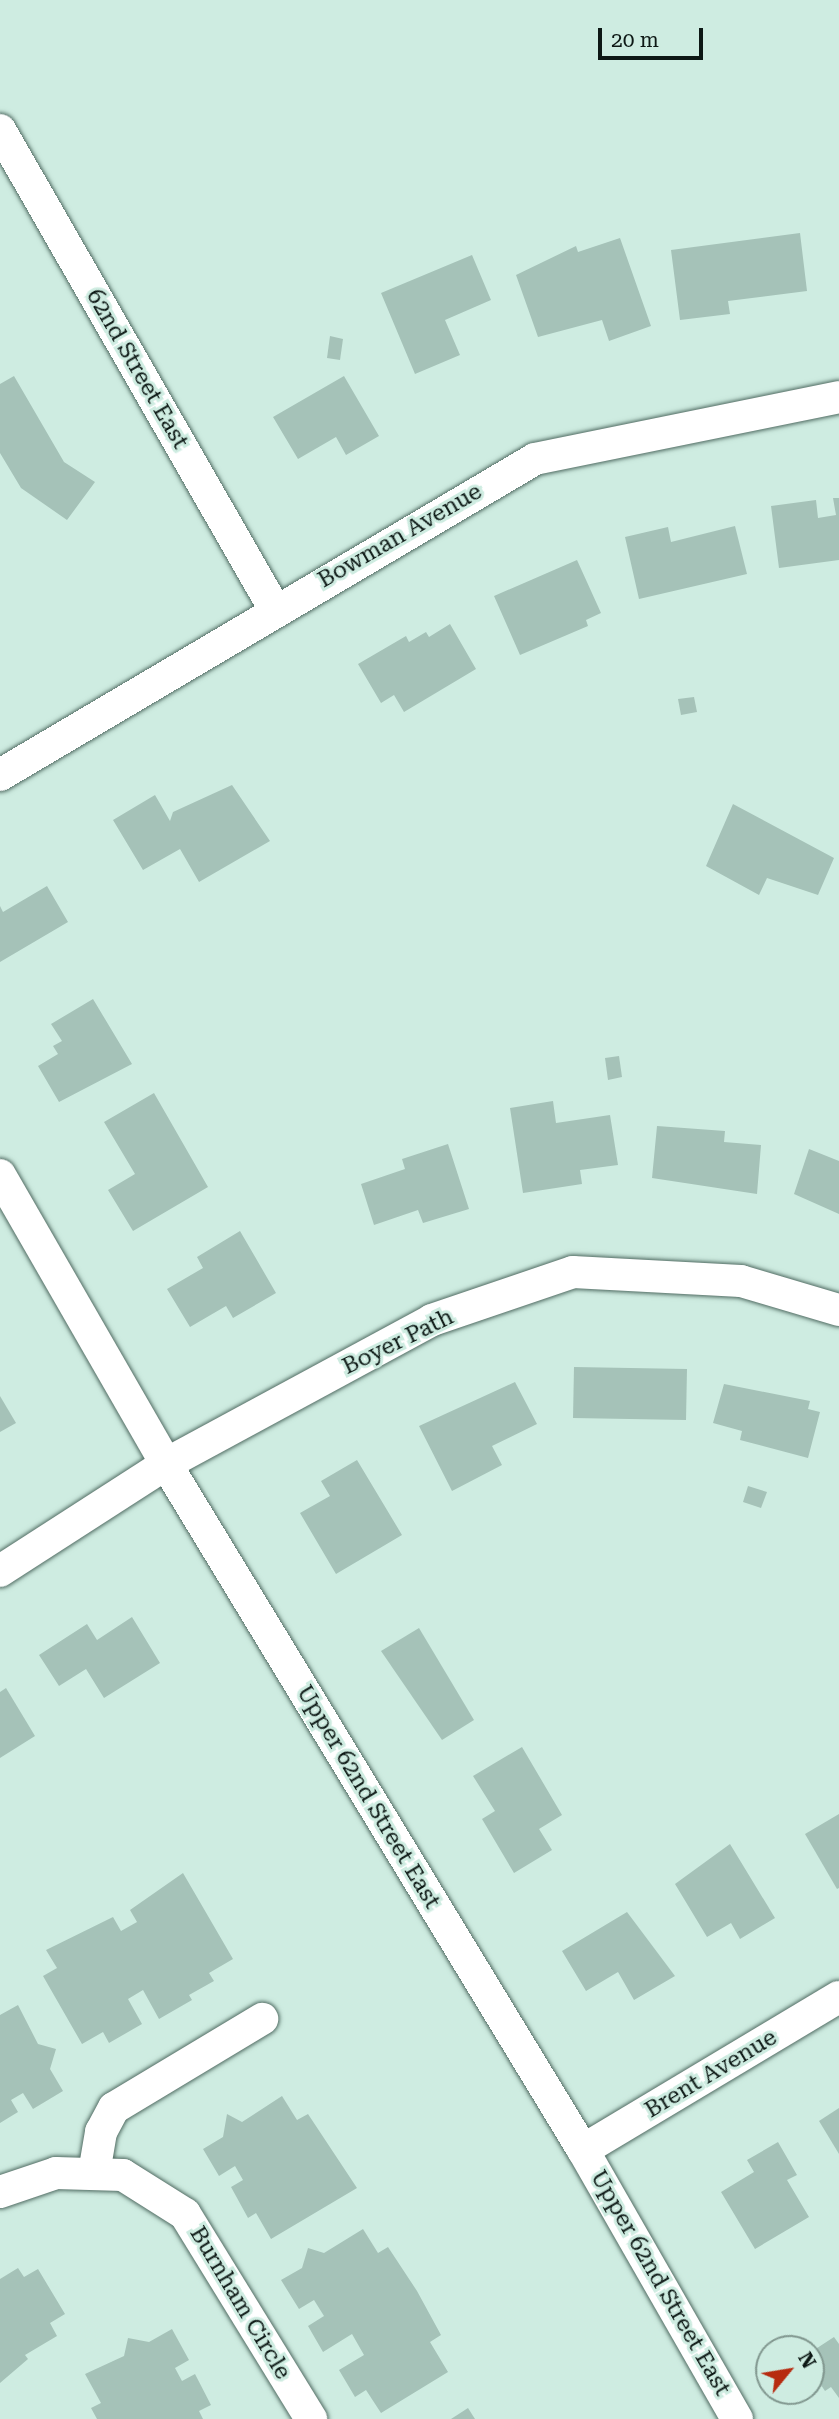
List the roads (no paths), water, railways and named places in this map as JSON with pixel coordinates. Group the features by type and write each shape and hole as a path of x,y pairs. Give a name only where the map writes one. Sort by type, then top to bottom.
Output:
{"street":[{"name":"62nd Street East","path":"0,130 274,608"},
{"name":"Bowman Avenue","path":"0,775 274,608 535,459 839,397"},
{"name":"Upper 62nd Street East","path":"0,1174 166,1464 583,2150 737,2419"},
{"name":"Boyer Path","path":"0,1571 166,1464 432,1320 573,1272 741,1281 839,1310"},
{"name":"Brent Avenue","path":"583,2150 839,1997"},
{"path":"94,2173 101,2133 114,2108 262,2019"},
{"name":"Burnham Circle","path":"0,2192 56,2173 123,2175 185,2214 311,2419"}]}
